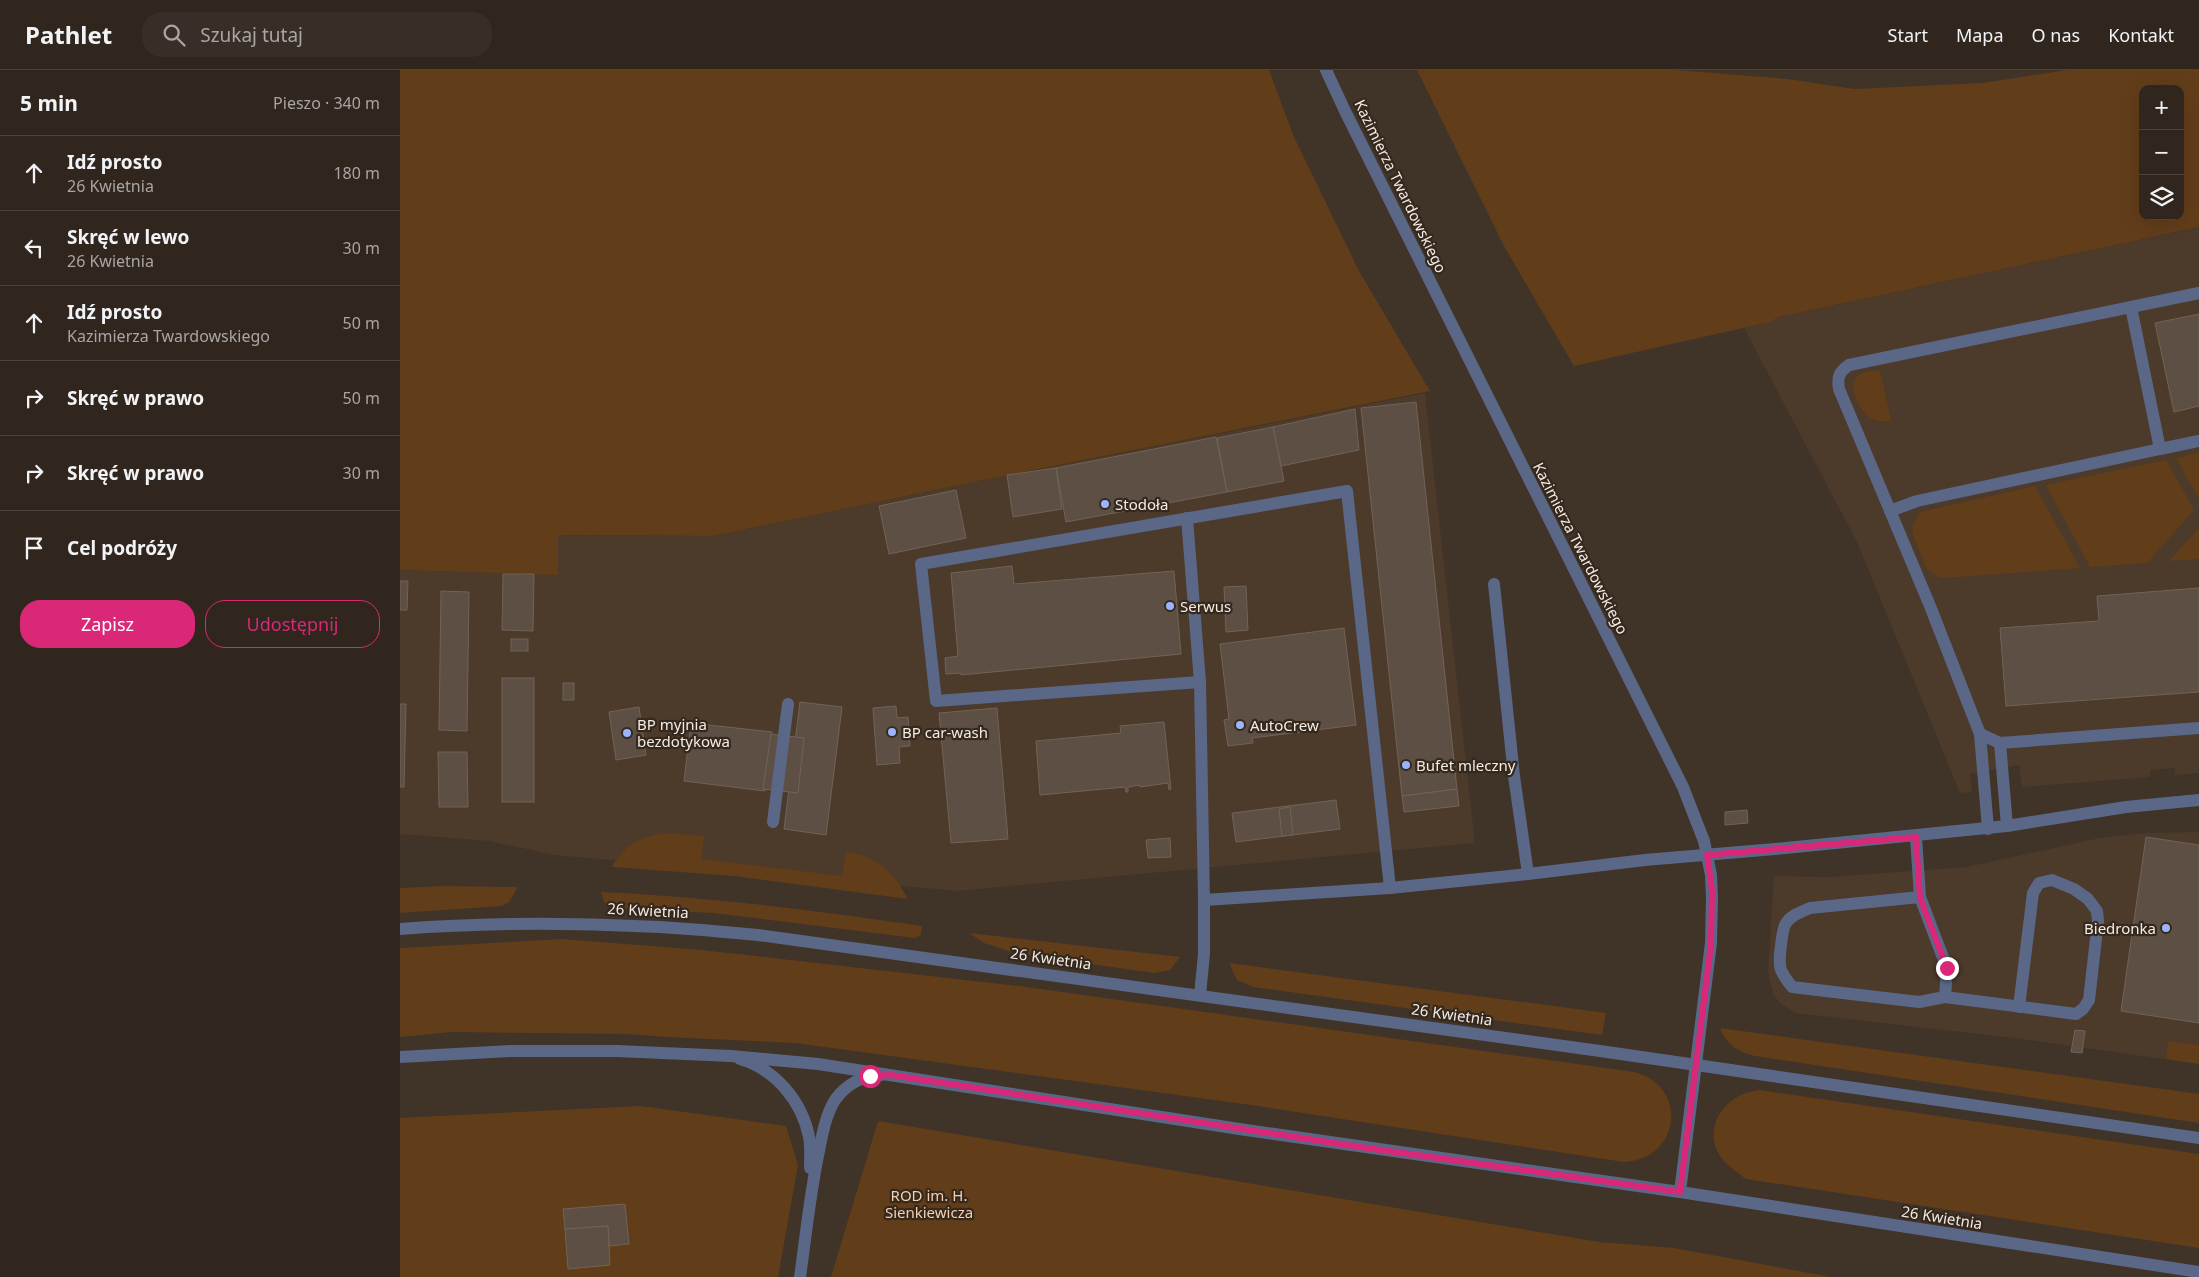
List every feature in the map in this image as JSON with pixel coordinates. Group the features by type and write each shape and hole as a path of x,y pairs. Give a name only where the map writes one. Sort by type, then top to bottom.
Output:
{"street":[{"name":"Kazimierza Twardowskiego","path":"1326,70 1349,120 1683,787 1699,825 1712,883 1711,944 1695,1064"},
{"path":"1988,828 1980,734 1839,389 1837,378 1841,370 1849,365 2199,293"},
{"path":"2131,307 2160,450"},
{"path":"1890,511 1917,500 2199,442"},
{"path":"1200,682 936,701 921,564 1347,491 1390,888"},
{"path":"1187,518 1200,682 1204,900 1204,954 1200,995"},
{"path":"1494,584 1514,776 1528,874"},
{"path":"773,822 788,704"},
{"path":"1980,734 2000,743 2199,728"},
{"path":"2000,743 2007,826"},
{"path":"1204,900 1390,888 1645,860 1916,837 2007,826 2126,807 2199,800"},
{"path":"1916,837 1920,898 1947,968 1944,997"},
{"path":"1920,898 1810,908 1795,914 1786,923 1780,966 1784,976 1792,987 1919,1002 1944,997 2019,1007 2076,1014 2090,1000 2098,922 2097,911 2088,899 2074,889 2052,880 2039,883 2033,893 2019,1007"},
{"name":"26 Kwietnia","path":"400,929 558,922 690,928 801,940 1695,1064 2199,1138"},
{"name":"26 Kwietnia","path":"400,1057 547,1050 617,1051 730,1056 818,1064 1367,1148 1680,1192 2199,1272"},
{"path":"730,1056 761,1067 774,1076 791,1096 802,1115 810,1138 811,1188"},
{"path":"1680,1192 1695,1064"},
{"path":"800,1277 811,1188 822,1138 834,1101 855,1082 870,1076 891,1075"}],"shaded area":[{"path":"2199,227 2199,773 2175,775 2175,768 2150,770 2150,777 2022,787 2019,765 1970,774 1972,792 1960,793 1857,542 1744,328 1770,322 1779,317"},
{"path":"1425,393 1475,843 957,891 554,855 489,841 400,834 400,570 558,575 558,535 713,536 984,480"},
{"path":"2199,832 2199,1064 2014,1038 1795,1013 1780,1003 1773,994 1768,972 1774,876 1829,877 1967,867 2099,838 2146,833"}],"green space":[{"path":"400,70 1269,70 1294,137 1359,271 1430,391 713,536 558,535 558,575 400,570"},
{"path":"1417,70 1675,70 1788,79 1854,89 1983,83 2067,70 2199,70 2199,227 1779,317 1770,322 1574,366 1504,246"},
{"path":"1880,370 1891,421 1876,420 1867,415 1859,405 1854,393 1854,381 1859,375"},
{"path":"2199,453 2199,499 2176,458"},
{"path":"2166,460 2194,510 2147,563 2090,567 2046,485"},
{"path":"2035,486 2080,568 1944,578 1938,577 1926,568 1913,534 1913,524 1920,512"},
{"path":"2199,528 2199,559 2169,561"},
{"path":"656,834 704,836 701,859 842,876 846,852 858,854 884,867 897,881 908,899 734,876 612,867 622,853 634,843"},
{"path":"443,886 518,887 509,902 502,906 400,913 400,888"},
{"path":"601,892 682,897 762,905 922,926 921,934 914,938 713,913 613,908 604,902"},
{"path":"969,933 1180,957 1170,970 1154,973 1014,953 984,943"},
{"path":"562,939 702,950 1019,986 1634,1072 1652,1080 1664,1092 1670,1106 1671,1121 1667,1136 1657,1149 1643,1158 1624,1162 1251,1105 795,1043 629,1034 452,1032 400,1037 400,948"},
{"path":"1229,963 1606,1013 1602,1035 1253,987 1237,980"},
{"path":"1720,1028 2199,1094 2199,1123 1755,1056 1734,1047 1726,1039"},
{"path":"2168,1041 2199,1045 2199,1064 2166,1059"},
{"path":"1759,1090 2199,1154 2199,1248 1746,1179 1729,1166 1720,1156 1715,1145 1714,1133 1720,1113 1728,1104 1747,1092"},
{"path":"641,1106 786,1126 798,1165 778,1277 400,1277 400,1118"},
{"name":"ROD im. H. Sienkiewicza","path":"878,1121 1599,1242 1674,1248 1831,1277 831,1277"}],"building":[{"path":"2199,314 2199,406 2174,412 2155,323"},
{"path":"1416,402 1457,789 1402,796 1361,408"},
{"path":"1355,409 1359,450 1281,466 1273,427"},
{"path":"1273,427 1284,481 1227,492 1217,438"},
{"path":"1216,437 1227,492 1066,522 1056,468"},
{"path":"1056,468 1062,509 1013,517 1007,475"},
{"path":"956,490 966,538 889,554 879,506"},
{"path":"1012,566 1014,584 1174,571 1181,654 961,675 961,673 946,674 945,658 958,656 951,573"},
{"path":"503,574 534,574 533,631 502,630"},
{"path":"400,581 408,581 407,610 400,610"},
{"path":"1246,586 1248,630 1226,632 1224,587"},
{"path":"2199,588 2199,692 2006,706 2000,628 2099,621 2097,596"},
{"path":"441,591 469,592 467,731 439,730"},
{"path":"1344,628 1356,725 1252,738 1253,743 1228,746 1224,720 1229,719 1220,644"},
{"path":"511,639 528,639 528,651 511,651"},
{"path":"502,678 534,678 534,802 502,802"},
{"path":"563,683 574,683 574,700 563,700"},
{"path":"800,702 842,707 826,835 784,829"},
{"path":"400,704 406,704 404,787 400,787"},
{"name":"BP car-wash","path":"896,706 897,718 908,717 910,746 899,747 900,763 877,765 873,708"},
{"name":"BP myjnia bezdotykowa","path":"639,707 646,755 616,760 609,712"},
{"path":"997,708 1008,839 951,843 939,713"},
{"path":"1164,722 1171,789 1169,790 1168,783 1128,787 1128,792 1126,792 1125,787 1040,795 1036,741 1121,733 1120,726"},
{"path":"691,723 772,732 765,791 684,781"},
{"path":"771,734 804,738 798,793 763,789"},
{"path":"438,752 467,752 468,807 439,807"},
{"path":"1457,789 1459,806 1404,812 1402,796"},
{"path":"1336,800 1340,829 1236,842 1232,813"},
{"path":"1290,807 1293,835 1282,836 1279,809"},
{"path":"1747,810 1748,823 1725,825 1725,812"},
{"name":"Biedronka","path":"2146,837 2199,845 2199,1023 2121,1011"},
{"path":"1170,838 1171,857 1148,858 1146,840"},
{"path":"2075,1030 2085,1031 2082,1053 2071,1052"},
{"path":"625,1204 629,1244 609,1246 608,1226 565,1229 563,1209"},
{"path":"608,1226 610,1265 568,1269 565,1229"}],"place":[{"name":"Stodoła","path":"1105,504"},
{"name":"Serwus","path":"1170,606"},
{"name":"AutoCrew","path":"1240,725"},
{"name":"BP car-wash","path":"892,732"},
{"name":"BP myjnia bezdotykowa","path":"627,733"},
{"name":"Bufet mleczny","path":"1406,765"},
{"name":"Biedronka","path":"2166,928"}],"route":[{"path":"870,1076 891,1075 1367,1148 1680,1192 1711,944 1712,890 1707,855 1916,837 1920,898 1947,968"}]}
